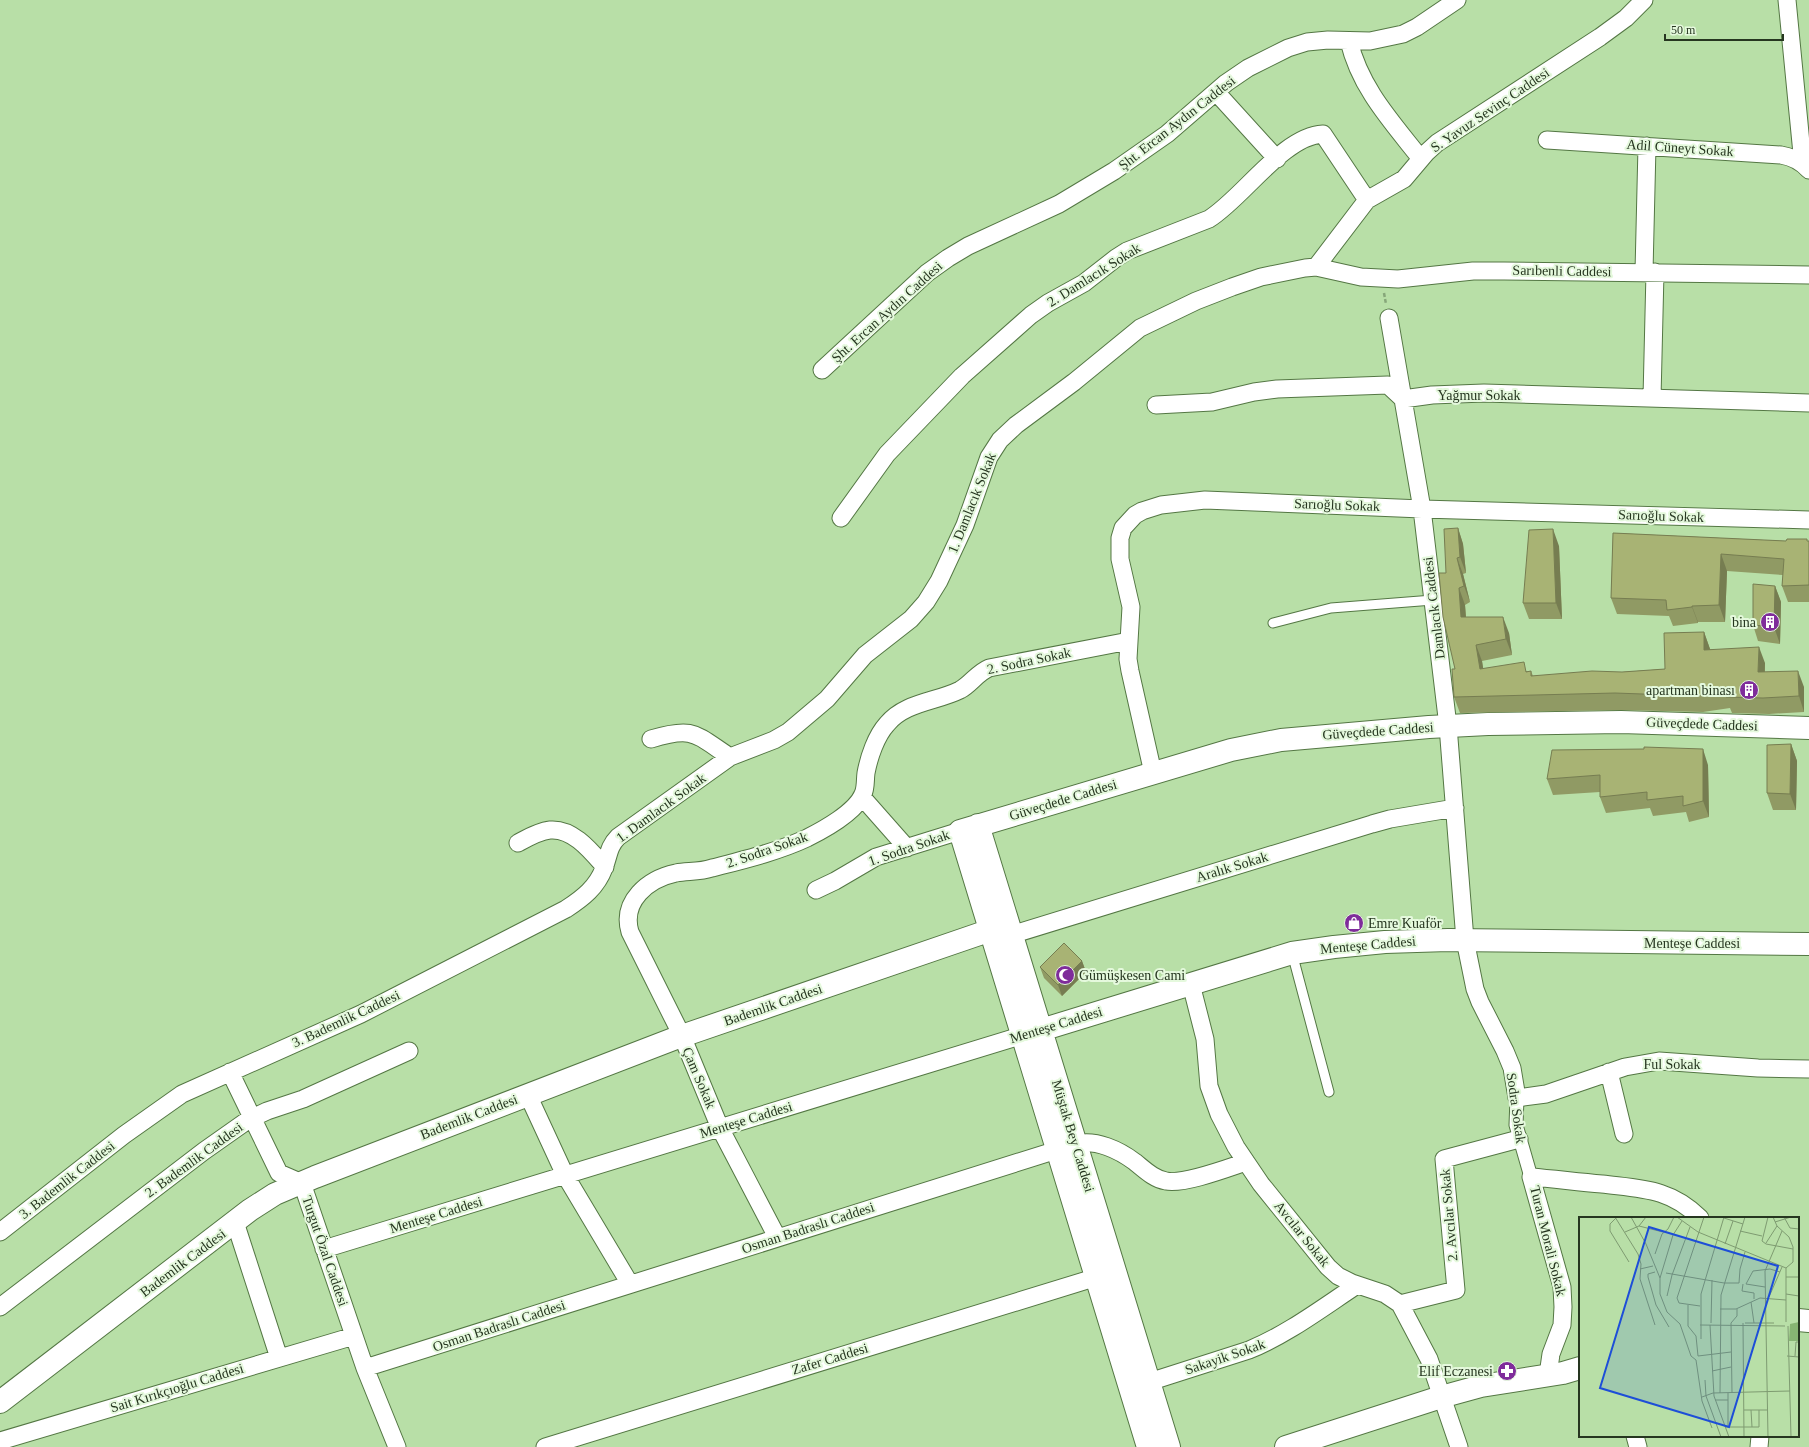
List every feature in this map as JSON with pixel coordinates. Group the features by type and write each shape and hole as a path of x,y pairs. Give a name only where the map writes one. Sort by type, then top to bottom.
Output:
{"street":[{"name":"Şht. Ercan Aydın Caddesi","path":"822,370 927,273 948,258 968,246 1032,218 1059,204 1114,171 1161,138 1216,92 1248,68 1288,48 1307,42 1328,40 1370,41 1403,34 1417,27 1457,0"},
{"name":"S. Yavuz Sevinç Caddesi","path":"1316,267 1368,200 1404,179 1421,159 1438,143 1612,28 1644,0"},
{"path":"1787,0 1806,167"},
{"path":"1349,41 1353,59 1364,83 1421,159"},
{"path":"1216,92 1277,159"},
{"name":"2. Damlacık Sokak","path":"841,518 887,454 962,376 1031,315 1048,303 1084,284 1127,251 1210,219 1222,211 1277,159 1308,136 1323,134 1368,200"},
{"name":"Adil Cüneyt Sokak","path":"1547,140 1781,155 1792,157 1806,167"},
{"path":"1647,146 1652,398"},
{"name":"Sarıbenli Caddesi","path":"1316,267 1361,277 1381,278 1419,278 1486,271 1809,275"},
{"name":"1. Damlacık Sokak","path":"605,867 610,846 618,837 730,758 774,740 788,732 827,698 865,655 911,619 921,608 938,580 965,525 988,457 1000,440 1016,425 1074,382 1132,334 1152,322 1196,301 1261,276 1290,270 1316,267"},
{"name":"Damlacık Caddesi","path":"1388,318 1422,509 1448,726 1465,940"},
{"path":"1156,405 1212,402 1254,392 1277,389 1388,385 1402,399"},
{"name":"Yağmur Sokak","path":"1402,399 1456,393 1809,403"},
{"name":"Sarıoğlu Sokak","path":"1153,773 1128,659 1131,607 1120,559 1120,538 1122,528 1142,510 1161,505 1205,500 1422,509 1809,520"},
{"name":"2. Sodra Sokak","path":"633,938 628,924 628,911 635,897 655,881 675,873 708,870 790,845 816,833 836,821 850,810 862,797 869,763 880,734 887,724 908,708 949,695 964,687 981,672 989,668 1129,641"},
{"name":"Güveçdede Caddesi","path":"969,828 1231,750 1281,740 1448,726 1621,722 1809,728"},
{"path":"651,739 671,733 690,732 730,758"},
{"path":"862,797 907,848"},
{"name":"Aralık Sokak","path":"1011,935 1372,824 1390,819 1454,808"},
{"name":"1. Sodra Sokak","path":"816,890 835,881 876,857 969,828"},
{"name":"Müştak Bey Caddesi","path":"969,828 990,930 1032,1032"},
{"name":"Müştak Bey Caddesi","path":"969,828 1011,935 1032,1032 1106,1274 1148,1447"},
{"path":"518,843 535,834 549,830 563,831 589,849 605,867"},
{"name":"3. Bademlik Caddesi","path":"0,1232 124,1135 173,1100 195,1088 361,1014 566,909 591,891 600,879 605,867"},
{"name":"Bademlik Caddesi","path":"0,1402 264,1200 302,1183 682,1036 990,930"},
{"name":"Çam Sokak","path":"633,938 682,1036 720,1128 777,1237"},
{"name":"Menteşe Caddesi","path":"324,1249 1292,953 1334,946 1385,942 1465,940 1809,944"},
{"name":"Sodra Sokak","path":"1465,940 1475,989 1509,1063 1517,1098 1516,1125 1531,1177"},
{"name":"Avcılar Sokak","path":"1191,984 1205,1039 1207,1077 1212,1098 1227,1130 1261,1184 1328,1267 1338,1276 1358,1285 1385,1294 1400,1304 1430,1359 1441,1397 1454,1427 1459,1447"},
{"name":"2. Bademlik Caddesi","path":"0,1307 204,1151 252,1118 297,1102 409,1051"},
{"name":"Ful Sokak","path":"1517,1098 1533,1097 1559,1090 1625,1066 1658,1061 1758,1068 1809,1069"},
{"name":"Turgut Özal Caddesi","path":"230,1072 279,1173 302,1183 365,1368 397,1447"},
{"path":"1609,1072 1624,1134"},
{"path":"528,1095 565,1175 630,1284"},
{"name":"2. Avcılar Sokak","path":"1400,1304 1456,1290 1444,1159 1519,1139"},
{"name":"Osman Badraslı Caddesi","path":"365,1368 1067,1146 1091,1143 1103,1146 1135,1162 1155,1178 1172,1182 1246,1162"},
{"path":"1531,1177 1631,1186 1654,1191 1680,1201 1699,1217"},
{"name":"Turan Morali Sokak","path":"1531,1177 1558,1272 1562,1294 1562,1325 1551,1354 1548,1376"},
{"path":"235,1222 279,1358"},
{"name":"Müştak Bey Caddesi","path":"1106,1274 1149,1382 1169,1447"},
{"name":"Zafer Caddesi","path":"545,1447 1106,1274"},
{"name":"Sakayik Sokak","path":"1149,1382 1265,1344 1358,1285"},
{"path":"1799,1320 1809,1321"},
{"name":"Sait Kırıkçıoğlu Caddesi","path":"0,1441 354,1336"},
{"path":"1286,1447 1441,1397 1481,1386 1548,1376 1579,1368"},
{"path":"1635,1437 1638,1447"},
{"path":"1759,1447 1760,1437"}],"lane":[{"path":"1273,623 1330,608 1433,600"},
{"path":"1292,953 1329,1092"}],"path":[{"path":"1381,278 1388,318"}],"building":[{"path":"1458,528 1460,557 1457,558 1464,586 1459,588 1461,617 1503,617 1506,639 1476,645 1480,669 1524,662 1526,672 1531,671 1531,676 1592,671 1622,672 1665,669 1664,633 1704,632 1704,650 1759,647 1758,672 1798,671 1799,696 1763,698 1726,697 1727,691 1697,696 1615,693 1454,697 1452,669 1455,669 1443,617 1439,573 1446,573 1444,529"},
{"path":"1553,529 1556,603 1523,603 1529,530"},
{"path":"1613,533 1786,541 1787,539 1807,539 1807,541 1809,541 1809,585 1782,586 1784,559 1721,554 1719,605 1692,606 1667,610 1666,600 1611,598"},
{"path":"1753,584 1775,586 1774,627 1753,625"},
{"path":"1791,744 1790,794 1767,793 1767,745"},
{"path":"1644,747 1703,749 1703,801 1683,806 1683,796 1647,800 1647,792 1600,797 1600,775 1547,779 1552,750 1644,749"},
{"path":"1064,943 1082,961 1058,985 1040,967"}],"place":[{"name":"bina","path":"1770,622"},
{"name":"apartman binası","path":"1749,690"},
{"name":"Emre Kuaför","path":"1354,923"},
{"name":"Gümüşkesen Cami","path":"1065,975"},
{"name":"Elif Eczanesi","path":"1507,1371"}]}
